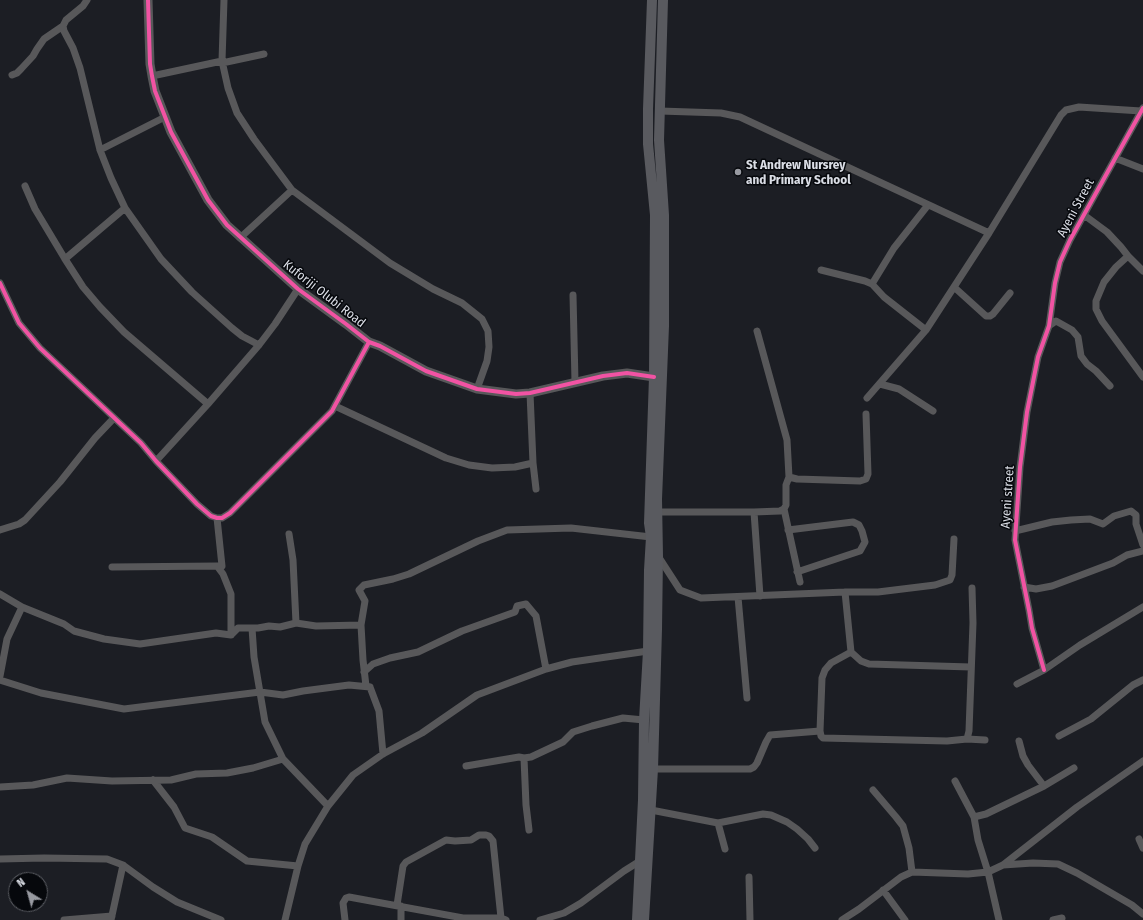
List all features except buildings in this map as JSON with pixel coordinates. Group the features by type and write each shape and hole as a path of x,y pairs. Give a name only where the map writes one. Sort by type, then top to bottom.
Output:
{"main road":[{"path":"636,920 643,800 644,720 648,651 651,537 649,523 655,465 664,326 659,215 648,144 652,0"},
{"path":"644,920 649,825 652,810 658,556 654,377 659,215 659,140 664,0"}],"street":[{"path":"12,74 17,73 33,56 44,39 63,26 66,20 83,6 87,0"},
{"name":"Kuforiji Olubi Road","path":"148,0 149,57 155,91 171,132 208,200 240,238 298,289 369,342 380,346 426,371 477,389 509,394 530,393 603,376 628,373 654,377"},
{"path":"224,0 222,62 228,88 237,113 254,139 292,190 390,263 433,289 462,303 482,319 488,331 489,347 487,361 477,389"},
{"path":"63,26 64,32 73,48 80,68 100,150 125,208 161,259 192,292 242,336 259,345"},
{"path":"152,76 264,54"},
{"path":"867,398 926,330 989,233 1061,115 1066,110 1079,107 1142,110"},
{"name":"Ayeni Street","path":"1049,326 1055,283 1060,262 1070,240 1142,110"},
{"path":"660,111 721,113 740,117 989,233"},
{"path":"100,150 165,117"},
{"path":"1115,158 1143,169"},
{"path":"25,186 35,209 83,287 124,332 208,404"},
{"path":"240,238 292,190"},
{"path":"872,284 894,248 928,205"},
{"path":"65,259 125,208"},
{"path":"1084,215 1107,232 1143,271"},
{"path":"1128,256 1116,267 1104,282 1096,301 1096,309 1102,320 1143,377"},
{"path":"821,270 872,284 884,297 926,330"},
{"path":"0,283 19,323 36,344 140,443 197,504 211,516 217,518 222,518 230,513 335,406 369,342"},
{"path":"954,287 986,316 993,314 1010,293"},
{"path":"156,461 259,345 298,289"},
{"path":"573,295 575,382"},
{"path":"1049,326 1056,321 1072,330 1078,337 1081,356 1087,364 1110,386"},
{"name":"Ayeni street","path":"1044,670 1032,628 1015,540 1015,531 1026,412 1038,356 1049,326"},
{"path":"757,330 787,440 789,477 786,485 786,505 784,509 800,582"},
{"path":"880,384 899,389 933,412"},
{"path":"530,393 533,463 536,489"},
{"path":"335,406 446,458 469,466 492,468 515,467 533,463"},
{"path":"789,477 860,481 866,479 868,474 866,414"},
{"path":"0,530 19,524 25,520 60,482 95,438 114,418"},
{"path":"657,512 772,512 784,509"},
{"path":"1015,531 1052,522 1071,520 1090,519 1103,524 1114,516 1131,511 1136,515 1136,524 1143,544"},
{"path":"754,512 760,596"},
{"path":"112,567 222,566 217,518"},
{"path":"788,530 853,522 859,525 862,531 864,542 860,551 797,572"},
{"path":"383,754 378,711 370,687 366,686 364,672 361,625 365,601 359,590 364,585 409,574 478,541 507,530 571,528 651,537"},
{"path":"289,534 293,560 296,623"},
{"path":"658,556 680,590 701,598 878,592 935,586 950,580 952,575 954,539"},
{"path":"1024,587 1036,589 1052,586 1113,563 1127,555 1143,551"},
{"path":"217,566 223,574 231,594 231,635"},
{"path":"967,739 969,731 973,623 972,588"},
{"path":"845,592 851,652 861,661 869,664 971,667"},
{"path":"0,594 74,630 104,640 140,644 216,633 231,635"},
{"path":"738,597 748,698"},
{"path":"364,672 373,664 390,658 418,652 462,632 515,612 517,606 526,604 536,616 546,669"},
{"path":"0,676 7,639 22,606"},
{"path":"1017,684 1044,670 1080,645 1143,607"},
{"path":"231,635 238,628 258,628 269,626 280,627 296,623 316,626 361,625"},
{"path":"252,628 254,657 265,722 283,759 328,806"},
{"path":"286,920 298,866 305,844 328,806 352,775 383,754 422,733 477,695 546,669 572,662 648,651"},
{"path":"851,652 831,664 825,670 822,678 820,731 823,738 947,741 967,739 985,740"},
{"path":"0,680 41,693 124,709 260,692 283,695 349,685 370,687"},
{"path":"1059,736 1091,719 1133,685 1143,680"},
{"path":"466,766 518,757 532,757 563,742 573,732 623,718 644,720"},
{"path":"653,769 750,769 758,763 770,735 820,731"},
{"path":"1019,740 1023,756 1044,786"},
{"path":"524,758 526,805 529,830"},
{"path":"0,787 33,785 67,778 112,781 171,780 196,774 227,773 253,768 283,759"},
{"path":"1003,866 1077,807 1143,761"},
{"path":"974,817 986,814 1044,786 1074,768"},
{"path":"153,780 174,807 185,828 212,837 247,861 298,866"},
{"path":"955,781 974,817 978,840 988,872 999,920"},
{"path":"873,790 903,826 909,848 912,872"},
{"path":"652,810 718,823 763,814 771,815 787,822 797,829 815,848"},
{"path":"718,823 725,849"},
{"path":"345,920 344,903 346,898 349,897 399,906 463,918 504,919 492,841 489,836 479,835 471,840 446,840 406,862 403,866 399,906 401,920"},
{"path":"1139,839 1143,848"},
{"path":"0,859 107,859 123,865 153,887 178,902 221,920"},
{"path":"540,920 564,913 581,903 624,871 640,862"},
{"path":"842,920 860,909 901,877 912,872 968,874 988,872 1003,866 1033,862 1058,864 1078,873 1142,910"},
{"path":"64,920 112,918 123,865"},
{"path":"748,877 750,920"},
{"path":"883,890 905,920"},
{"path":"1053,920 1062,918"}],"cycle path":[{"path":"148,0 150,64 155,91 171,132 208,200 227,225 298,289 369,342 380,346 426,371 477,389 516,394 530,393 603,376 627,373 654,377"},
{"path":"1044,670 1032,628 1015,540 1020,467 1027,412 1038,357 1049,326 1055,283 1060,262 1070,240 1143,108"},
{"path":"0,283 19,323 40,348 141,443 197,504 211,516 217,518 222,518 230,513 332,411 369,342"}],"place":[{"name":"St Andrew Nursrey and Primary School","path":"738,172"}]}
